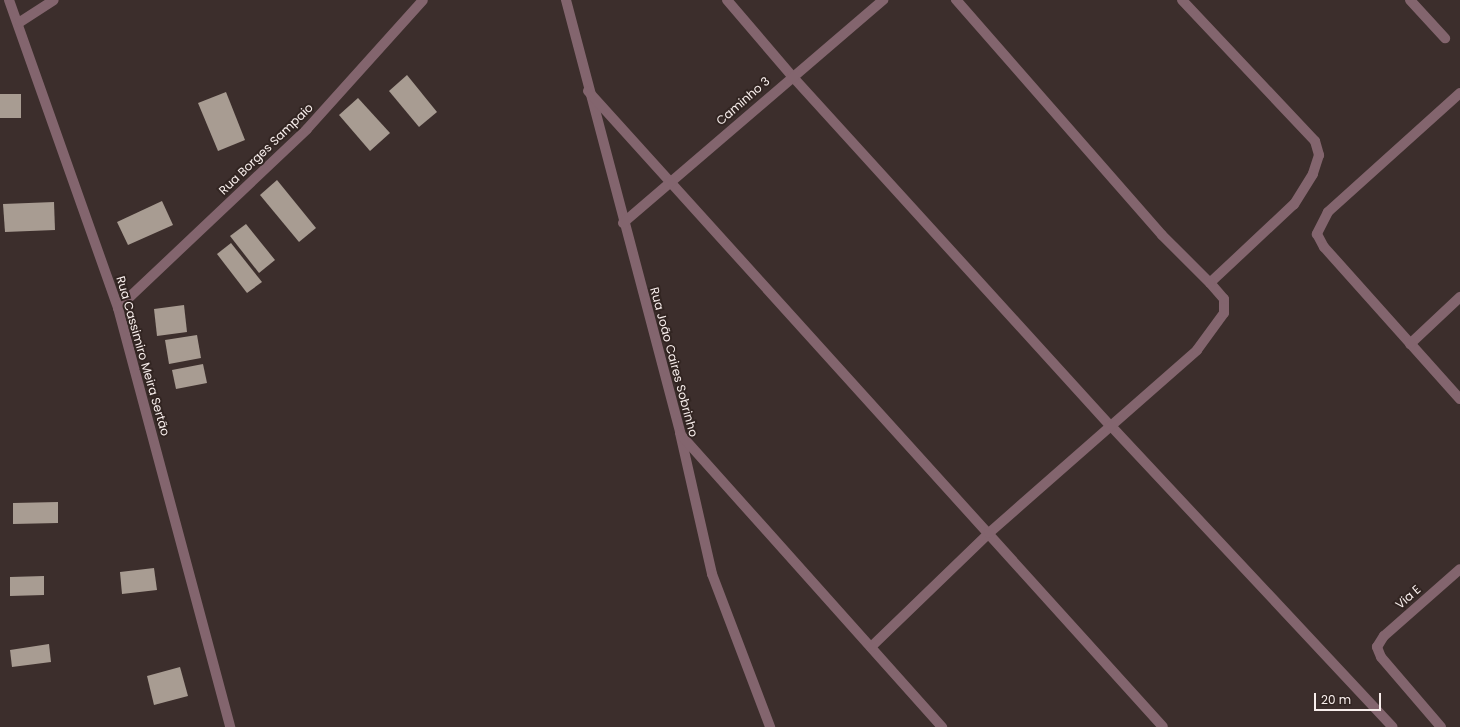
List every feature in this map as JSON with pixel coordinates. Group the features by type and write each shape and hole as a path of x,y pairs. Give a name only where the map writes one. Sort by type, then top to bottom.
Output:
{"street":[{"name":"Rua Cassimiro Meira Sertão","path":"9,0 20,22 118,308 230,727"},
{"path":"20,22 54,0"},
{"name":"Rua Borges Sampaio","path":"118,308 307,128 423,0"},
{"name":"Rua João Caires Sobrinho","path":"566,0 588,91 680,433 712,574 770,727"},
{"path":"727,0 792,76 1111,426 1393,727"},
{"name":"Caminho 3","path":"623,223 792,76 883,0"},
{"path":"871,647 989,533 1197,350 1215,328 1224,313 1224,300 1210,283 1162,235 956,0"},
{"path":"1182,0 1315,141 1319,155 1313,174 1294,204 1210,283"},
{"path":"1410,0 1445,38"},
{"path":"588,91 1163,727"},
{"path":"1460,93 1328,212 1317,234 1324,247 1460,399"},
{"path":"1410,344 1460,297"},
{"path":"680,433 942,727"},
{"name":"Via E","path":"1441,727 1381,657 1377,647 1384,636 1460,569"}],"building":[{"path":"407,75 437,112 419,127 389,91"},
{"path":"226,92 245,140 218,151 198,103"},
{"path":"0,94 21,94 21,118 0,118"},
{"path":"358,98 390,133 370,151 339,115"},
{"path":"277,180 316,228 299,242 260,195"},
{"path":"162,201 173,225 128,245 117,222"},
{"path":"54,202 55,230 5,232 3,204"},
{"path":"246,224 275,260 259,273 230,236"},
{"path":"231,243 262,282 247,293 217,254"},
{"path":"184,305 187,332 157,336 154,309"},
{"path":"197,335 201,358 169,364 165,340"},
{"path":"203,364 207,383 176,389 172,370"},
{"path":"58,502 58,523 13,524 13,503"},
{"path":"154,568 157,590 122,594 120,572"},
{"path":"44,576 44,595 10,596 10,577"},
{"path":"49,644 51,662 12,667 10,650"},
{"path":"180,667 188,696 154,705 147,676"}]}
